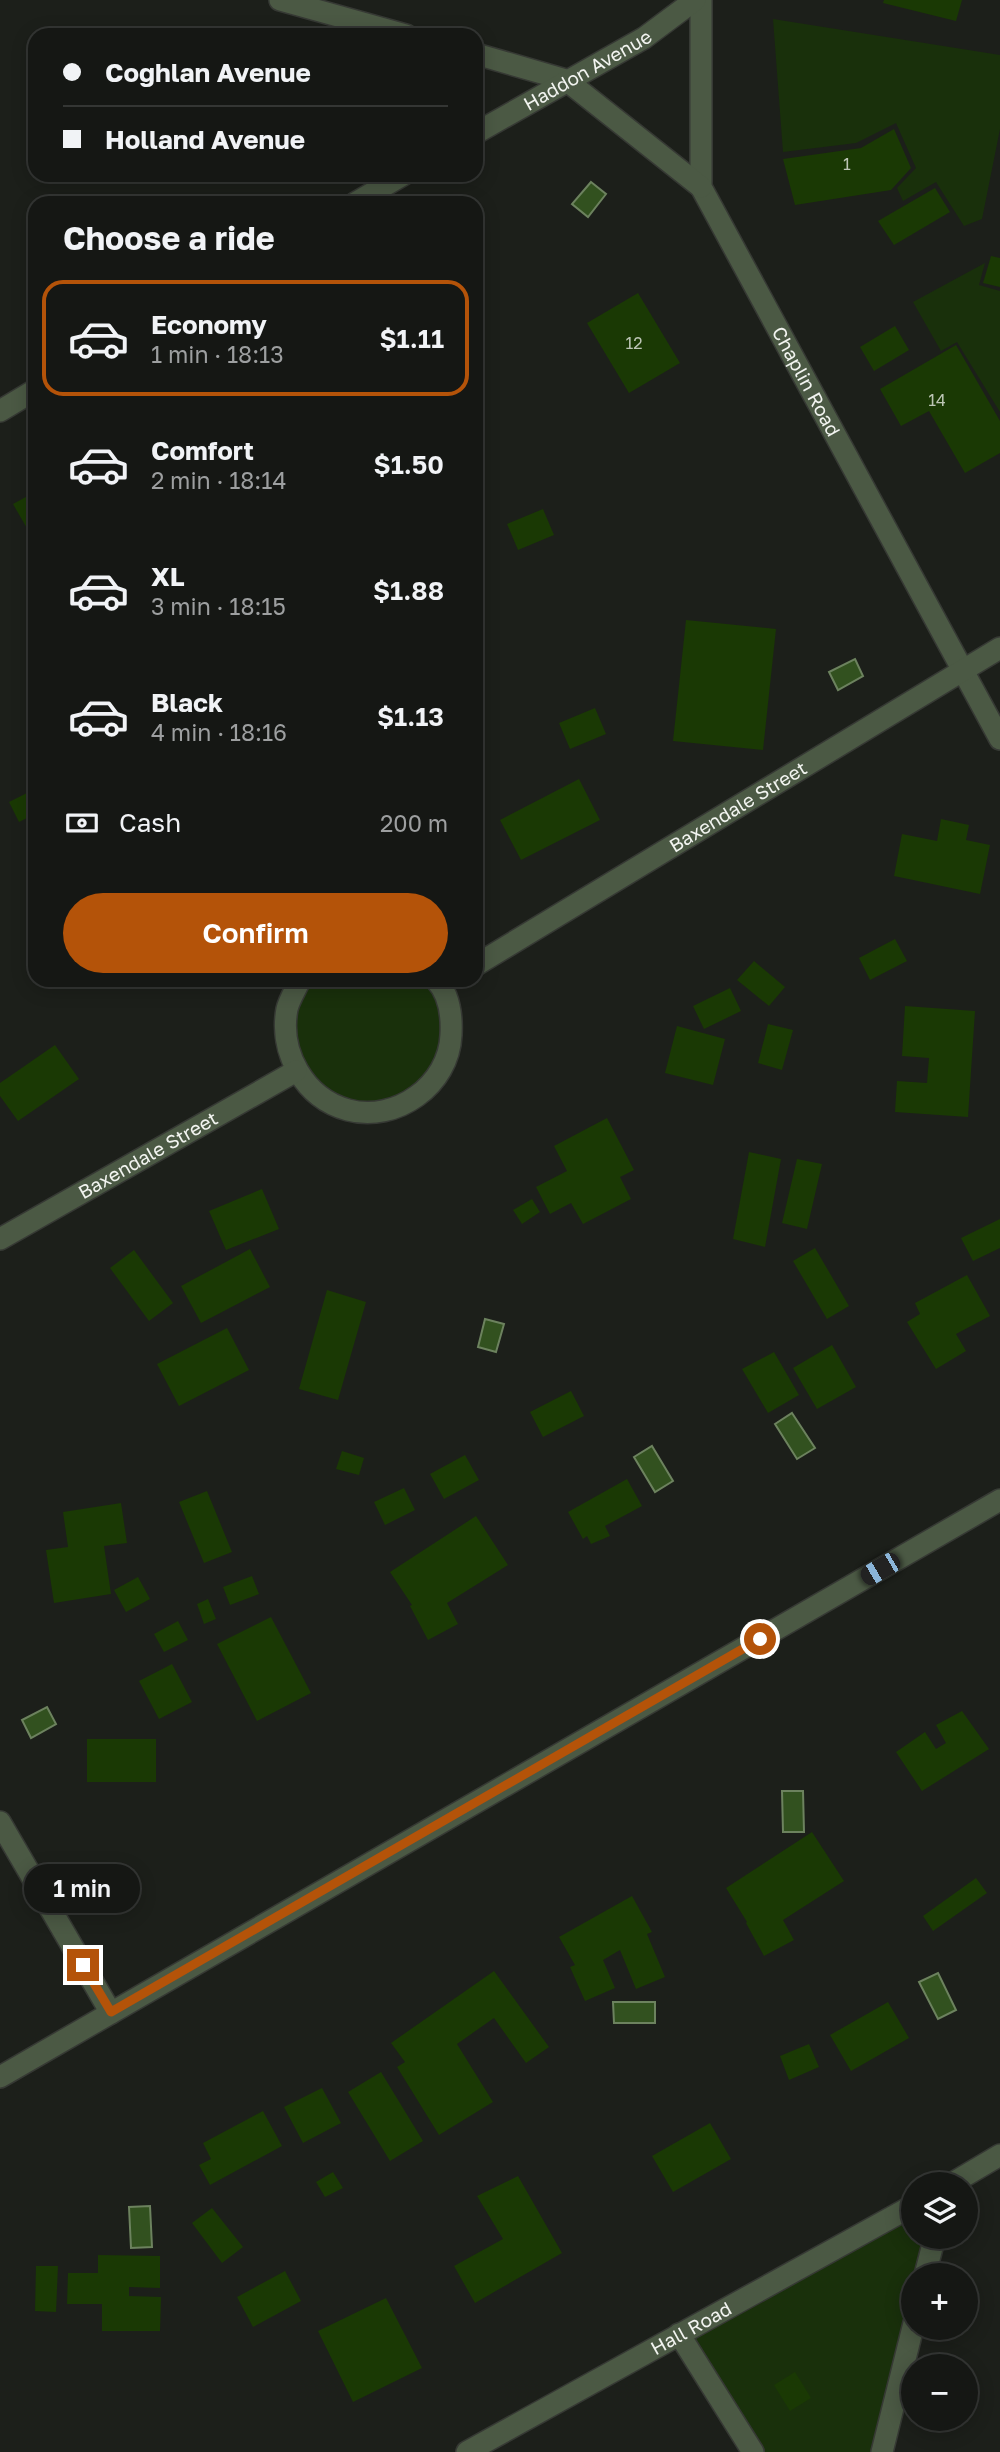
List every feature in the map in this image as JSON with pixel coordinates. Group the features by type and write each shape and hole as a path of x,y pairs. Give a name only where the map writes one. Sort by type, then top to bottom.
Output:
{"street":[{"path":"280,0 381,28"},
{"name":"Haddon Avenue","path":"483,128 645,38 695,0"},
{"name":"Chaplin Road","path":"701,0 701,187 1000,739"},
{"path":"483,56 566,80 701,187"},
{"path":"367,196 391,182"},
{"path":"0,411 28,394"},
{"name":"Baxendale Street","path":"483,960 1000,648"},
{"path":"297,987 287,1008 285,1041 296,1071 318,1096 348,1110 381,1112 412,1101 436,1079 451,1049 452,1016 444,987"},
{"name":"Baxendale Street","path":"0,1239 296,1071"},
{"path":"0,2077 1000,1500"},
{"path":"0,1822 111,2012"},
{"path":"971,2172 1000,2155"},
{"name":"Hall Road","path":"467,2452 901,2212"},
{"path":"679,2334 752,2452"},
{"path":"882,2452 910,2340"}],"shaded area":[{"path":"773,19 1000,55 1000,129 982,219 964,226 936,182 903,201 897,188 916,168 896,123 856,143 783,152"},
{"path":"591,182 606,194 588,217 572,204"},
{"path":"985,263 979,285 1000,291 1000,412 957,342 941,351 913,302"},
{"path":"855,659 863,676 838,690 829,672"},
{"path":"297,987 437,987 451,1049 412,1101 348,1110 296,1071 287,1008"},
{"path":"485,1319 504,1324 496,1352 478,1347"},
{"path":"792,1413 815,1448 797,1459 775,1424"},
{"path":"652,1446 673,1481 655,1492 634,1457"},
{"path":"47,1707 56,1724 31,1738 22,1720"},
{"path":"782,1791 803,1791 804,1832 783,1832"},
{"path":"938,1973 956,2010 938,2019 919,1982"},
{"path":"613,2002 655,2002 655,2023 614,2023"},
{"path":"150,2206 152,2247 131,2248 129,2207"},
{"path":"901,2219 901,2249 925,2249 922,2263 901,2263 901,2340 903,2340 877,2452 760,2452 687,2335"}],"building":[{"path":"884,0 962,0 956,21 883,3"},
{"path":"894,129 911,168 891,190 795,205 783,159 861,148"},
{"path":"935,188 950,212 894,245 878,221"},
{"path":"991,256 1000,258 1000,287 983,283"},
{"path":"638,293 680,363 629,393 587,323"},
{"path":"895,326 909,350 874,371 860,347"},
{"path":"956,345 1000,421 1000,453 965,473 929,411 901,426 880,389"},
{"path":"28,496 28,530 13,504"},
{"path":"543,509 554,535 518,550 507,524"},
{"path":"686,620 776,629 763,750 673,741"},
{"path":"595,708 606,734 570,749 559,723"},
{"path":"579,779 600,820 521,860 500,820"},
{"path":"28,792 28,818 19,822 9,802"},
{"path":"941,819 969,825 966,840 990,845 980,894 894,876 902,834 937,841"},
{"path":"895,939 907,961 870,980 859,958"},
{"path":"754,961 785,987 769,1006 737,980"},
{"path":"730,988 741,1011 704,1029 693,1006"},
{"path":"905,1006 975,1011 968,1117 895,1112 897,1081 927,1083 929,1058 902,1056"},
{"path":"768,1024 793,1030 782,1070 758,1063"},
{"path":"677,1026 725,1039 713,1085 665,1073"},
{"path":"55,1045 79,1079 18,1121 0,1096 0,1083"},
{"path":"607,1118 634,1170 620,1177 631,1199 583,1224 571,1203 550,1214 536,1187 567,1171 554,1146"},
{"path":"749,1152 781,1159 765,1247 733,1239"},
{"path":"797,1159 822,1164 807,1229 782,1223"},
{"path":"262,1189 279,1229 226,1250 209,1211"},
{"path":"532,1199 540,1212 522,1224 513,1210"},
{"path":"1000,1219 1000,1248 973,1261 961,1238"},
{"path":"815,1248 849,1306 827,1319 793,1261"},
{"path":"250,1249 270,1287 201,1323 181,1286"},
{"path":"134,1250 173,1303 149,1321 110,1268"},
{"path":"967,1275 990,1316 956,1334 966,1351 936,1369 907,1322 920,1314 915,1303"},
{"path":"327,1290 366,1302 338,1400 299,1389"},
{"path":"227,1328 249,1370 179,1406 157,1364"},
{"path":"832,1345 856,1387 817,1409 793,1368"},
{"path":"774,1352 799,1395 768,1413 742,1369"},
{"path":"571,1391 584,1416 543,1437 530,1412"},
{"path":"342,1451 364,1458 359,1475 336,1469"},
{"path":"465,1455 479,1480 444,1499 430,1474"},
{"path":"627,1479 642,1506 605,1526 610,1536 591,1544 587,1536 583,1539 568,1512"},
{"path":"404,1488 415,1510 385,1525 374,1502"},
{"path":"207,1491 232,1552 204,1563 179,1502"},
{"path":"121,1503 127,1543 104,1546 111,1594 54,1603 46,1550 68,1547 63,1512"},
{"path":"476,1516 508,1565 447,1603 458,1624 428,1640 410,1606 412,1605 390,1572"},
{"path":"252,1576 259,1594 230,1605 223,1587"},
{"path":"138,1577 150,1599 126,1612 114,1590"},
{"path":"208,1599 216,1619 204,1624 197,1604"},
{"path":"271,1617 311,1693 257,1721 217,1644"},
{"path":"178,1621 188,1640 164,1652 154,1634"},
{"path":"172,1664 192,1702 159,1719 139,1681"},
{"path":"962,1711 989,1749 922,1791 896,1752 925,1732 936,1749 946,1743 936,1725"},
{"path":"87,1739 156,1739 156,1782 87,1782"},
{"path":"812,1832 844,1881 783,1920 794,1940 764,1956 726,1888"},
{"path":"976,1878 987,1893 933,1931 923,1916"},
{"path":"632,1896 652,1932 647,1934 665,1977 636,1989 620,1950 603,1960 615,1988 585,2001 570,1967 575,1965 559,1937"},
{"path":"494,1971 549,2047 526,2063 494,2018 457,2044 493,2102 439,2135 397,2067 405,2062 391,2043"},
{"path":"888,2002 909,2038 851,2071 830,2035"},
{"path":"809,2044 819,2067 789,2080 780,2056"},
{"path":"381,2072 423,2141 390,2161 348,2092"},
{"path":"322,2088 341,2123 303,2143 284,2107"},
{"path":"263,2111 282,2146 210,2185 199,2165 211,2159 203,2143"},
{"path":"710,2123 731,2159 673,2192 652,2156"},
{"path":"333,2172 343,2188 325,2197 316,2182"},
{"path":"518,2176 562,2253 475,2303 454,2266 503,2239 477,2196"},
{"path":"212,2208 243,2247 222,2263 192,2223"},
{"path":"98,2255 160,2256 160,2288 129,2287 129,2296 161,2297 160,2331 102,2331 102,2304 67,2304 68,2273 98,2273"},
{"path":"36,2266 58,2266 56,2312 35,2311"},
{"path":"285,2271 301,2301 253,2327 237,2297"},
{"path":"386,2298 422,2368 353,2402 318,2331"},
{"path":"795,2372 811,2398 790,2411 774,2385"}],"route":[{"path":"83,1965 111,2012 760,1639"}]}
